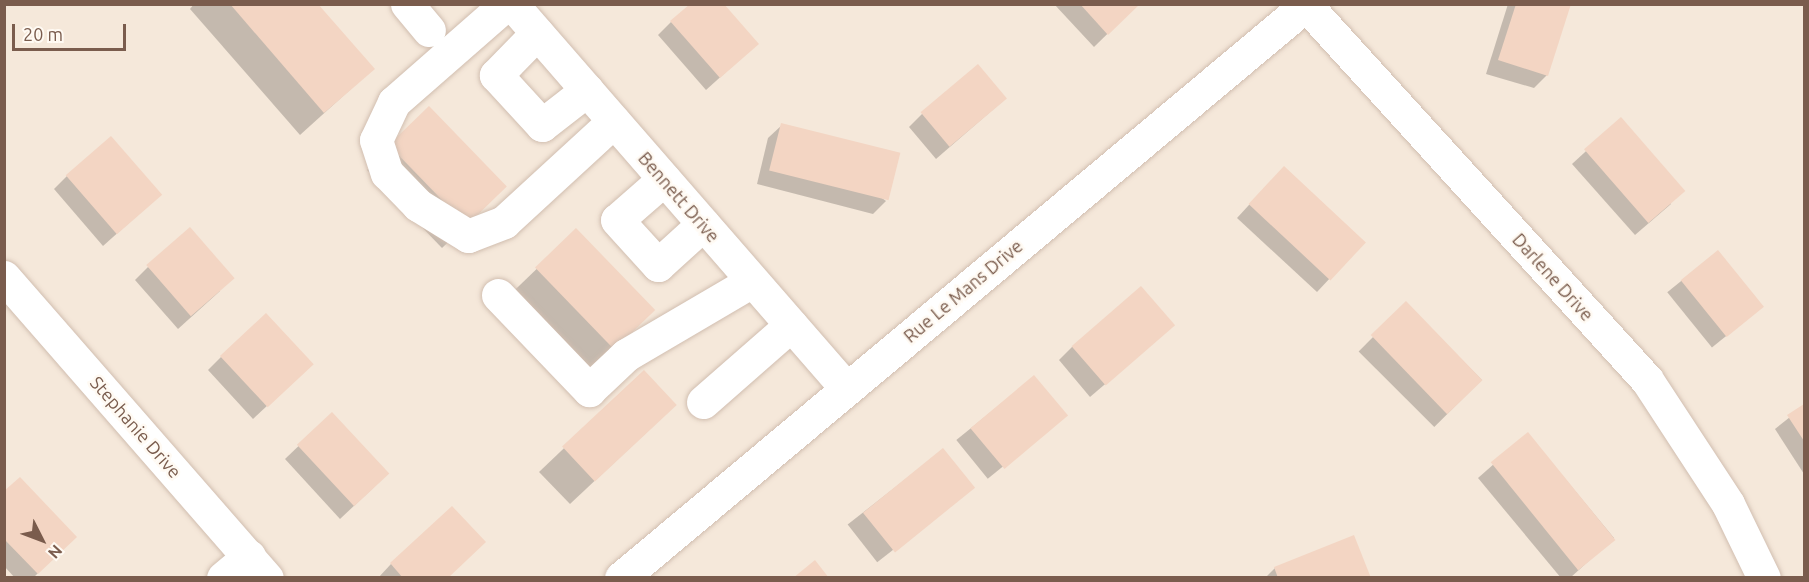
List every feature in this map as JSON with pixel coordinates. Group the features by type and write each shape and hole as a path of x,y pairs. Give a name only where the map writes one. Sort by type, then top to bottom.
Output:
{"street":[{"path":"407,4 429,30"},
{"path":"506,4 394,102 376,140 387,173 418,205 468,236 504,222 614,121"},
{"name":"Bennett Drive","path":"512,4 846,388"},
{"name":"Rue Le Mans Drive","path":"621,578 1306,5"},
{"name":"Darlene Drive","path":"1306,5 1647,380 1728,504 1764,578"},
{"path":"537,33 496,75 542,125 587,90"},
{"path":"664,179 617,220 658,265 703,224"},
{"name":"Stephanie Drive","path":"4,277 258,567"},
{"path":"498,295 589,390 626,355 752,281"},
{"path":"703,402 791,325"},
{"path":"223,578 258,567"}],"shaded area":[{"path":"4,5 1804,5 1804,577 4,577"}],"building":[{"path":"230,4 318,4 375,69 324,113"},
{"path":"690,4 724,4 759,44 720,78 670,21"},
{"path":"1080,4 1140,4 1108,35"},
{"path":"1516,4 1571,4 1548,76 1498,60"},
{"path":"978,64 1007,98 949,147 921,112"},
{"path":"429,106 507,187 467,225 389,145"},
{"path":"1621,117 1685,191 1648,223 1584,149"},
{"path":"781,123 900,153 888,200 769,171"},
{"path":"111,136 162,195 117,234 66,175"},
{"path":"1284,166 1366,242 1330,280 1249,204"},
{"path":"190,227 235,278 191,316 146,265"},
{"path":"576,228 655,310 614,350 535,268"},
{"path":"1718,250 1764,307 1727,337 1681,280"},
{"path":"1141,286 1175,325 1106,386 1072,346"},
{"path":"1406,301 1482,380 1447,414 1371,335"},
{"path":"266,313 314,364 268,407 220,356"},
{"path":"644,370 677,405 595,481 562,446"},
{"path":"1034,375 1068,416 1004,469 970,428"},
{"path":"1804,404 1804,441 1787,415"},
{"path":"332,412 389,473 354,506 297,445"},
{"path":"1528,432 1615,540 1578,570 1491,462"},
{"path":"943,448 975,488 895,552 863,513"},
{"path":"20,477 77,537 38,574 4,539 4,491"},
{"path":"452,506 486,542 448,578 403,578 390,563"},
{"path":"1354,535 1371,578 1278,578 1274,567"},
{"path":"815,560 829,578 793,578"}]}
